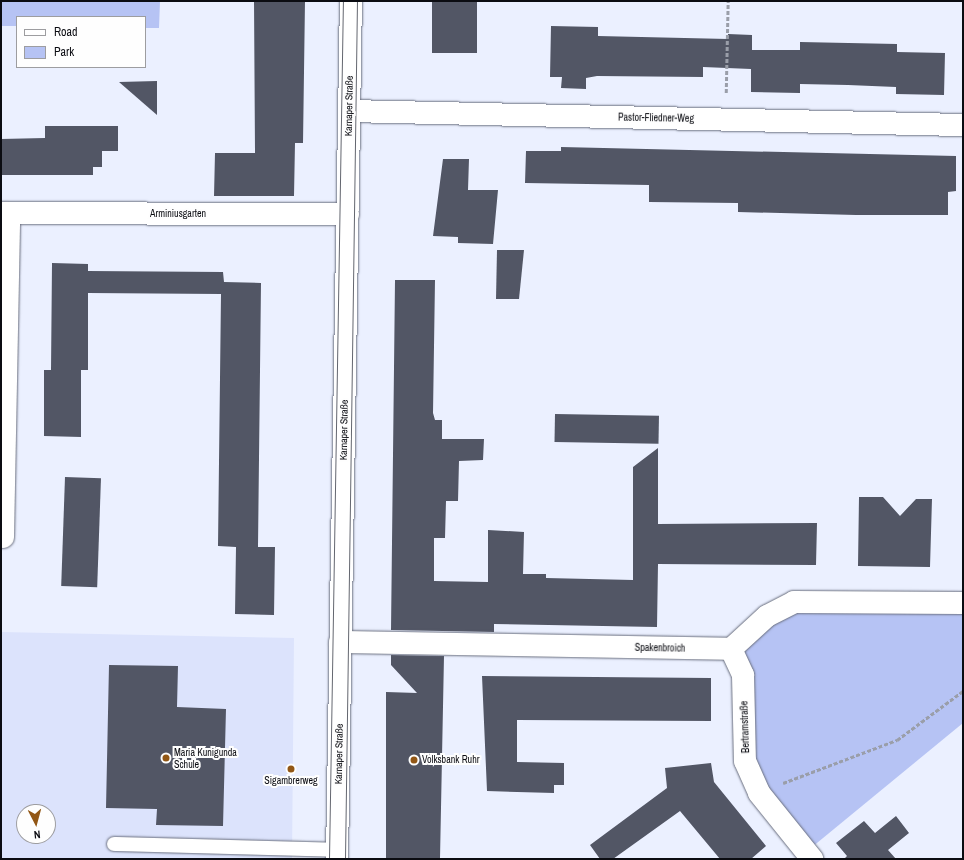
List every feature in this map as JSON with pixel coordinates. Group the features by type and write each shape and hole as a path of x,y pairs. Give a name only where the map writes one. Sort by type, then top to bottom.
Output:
{"street":[{"name":"Karnaper Straße","path":"337,854 352,1"},
{"name":"Pastor-Fliedner-Weg","path":"349,111 963,125"},
{"name":"Arminiusgarten","path":"3,537 5,214 348,214"},
{"path":"731,649 767,616 794,602 963,603"},
{"name":"Spakenbroich","path":"340,642 731,649"},
{"name":"Bertramstraße","path":"731,649 743,676 746,761 759,793 812,859"}],"lane":[{"path":"114,844 337,854"}],"path":[{"path":"726,120 728,1"},
{"path":"759,793 897,740 963,691"}],"shaded area":[{"name":"Maria Kunigunda Schule","path":"1,632 294,638 292,859 1,859"}],"green space":[{"path":"1,1 160,1 159,28 146,28 146,16 16,16 16,26 1,26"},
{"path":"794,602 963,603 963,723 806,852 759,793 731,649"}],"building":[{"path":"254,1 305,1 303,143 295,143 294,196 214,196 215,153 255,153"},
{"path":"432,1 477,1 477,53 432,53"},
{"path":"551,26 598,27 598,36 728,39 728,34 752,35 752,50 800,50 800,42 897,44 897,52 945,53 944,95 896,94 896,87 800,84 800,93 751,92 751,69 703,67 703,77 597,76 586,78 586,89 561,88 562,77 550,77"},
{"path":"157,81 157,115 119,82"},
{"path":"45,126 118,126 118,151 102,151 102,167 93,167 93,175 1,175 1,139 45,138"},
{"path":"561,147 956,156 956,191 948,192 948,215 856,215 738,212 738,203 649,202 649,185 525,183 526,151 561,151"},
{"path":"443,159 469,159 468,190 498,190 493,244 458,243 458,237 433,236"},
{"path":"497,250 524,250 519,299 496,299"},
{"path":"52,263 88,264 88,271 223,272 224,282 261,283 258,547 275,547 274,615 235,614 236,547 218,546 221,294 88,293 88,370 81,370 81,437 44,436 44,370 51,370"},
{"path":"395,280 435,280 433,413 435,420 442,420 442,439 484,439 483,460 459,461 458,501 446,501 445,538 434,538 434,581 488,582 488,530 524,532 523,574 546,574 546,578 633,580 633,467 658,448 658,524 817,523 816,565 658,564 657,627 494,624 494,632 391,630"},
{"path":"555,414 659,416 658,444 555,442"},
{"path":"65,477 101,478 97,587 61,586"},
{"path":"859,497 883,497 900,516 916,499 932,499 930,567 858,566"},
{"path":"391,655 444,656 440,859 386,859 386,692 417,693 391,665"},
{"name":"Maria Kunigunda Schule","path":"109,665 178,666 177,707 226,709 223,826 156,825 157,809 106,808"},
{"path":"482,676 711,678 711,721 517,720 517,762 564,763 564,785 554,785 554,793 487,791"},
{"path":"711,763 714,782 766,846 751,859 720,859 680,811 613,859 600,859 590,845 667,788 665,768"},
{"path":"896,816 909,833 888,850 896,859 844,859 847,856 836,843 864,821 875,833"}],"tram line":[{"path":"329,859 343,1"},
{"path":"345,859 357,1"}],"place":[{"name":"Maria Kunigunda Schule","path":"166,758"},
{"name":"Volksbank Ruhr","path":"414,760"},
{"name":"Sigambrerweg","path":"291,769"}]}
